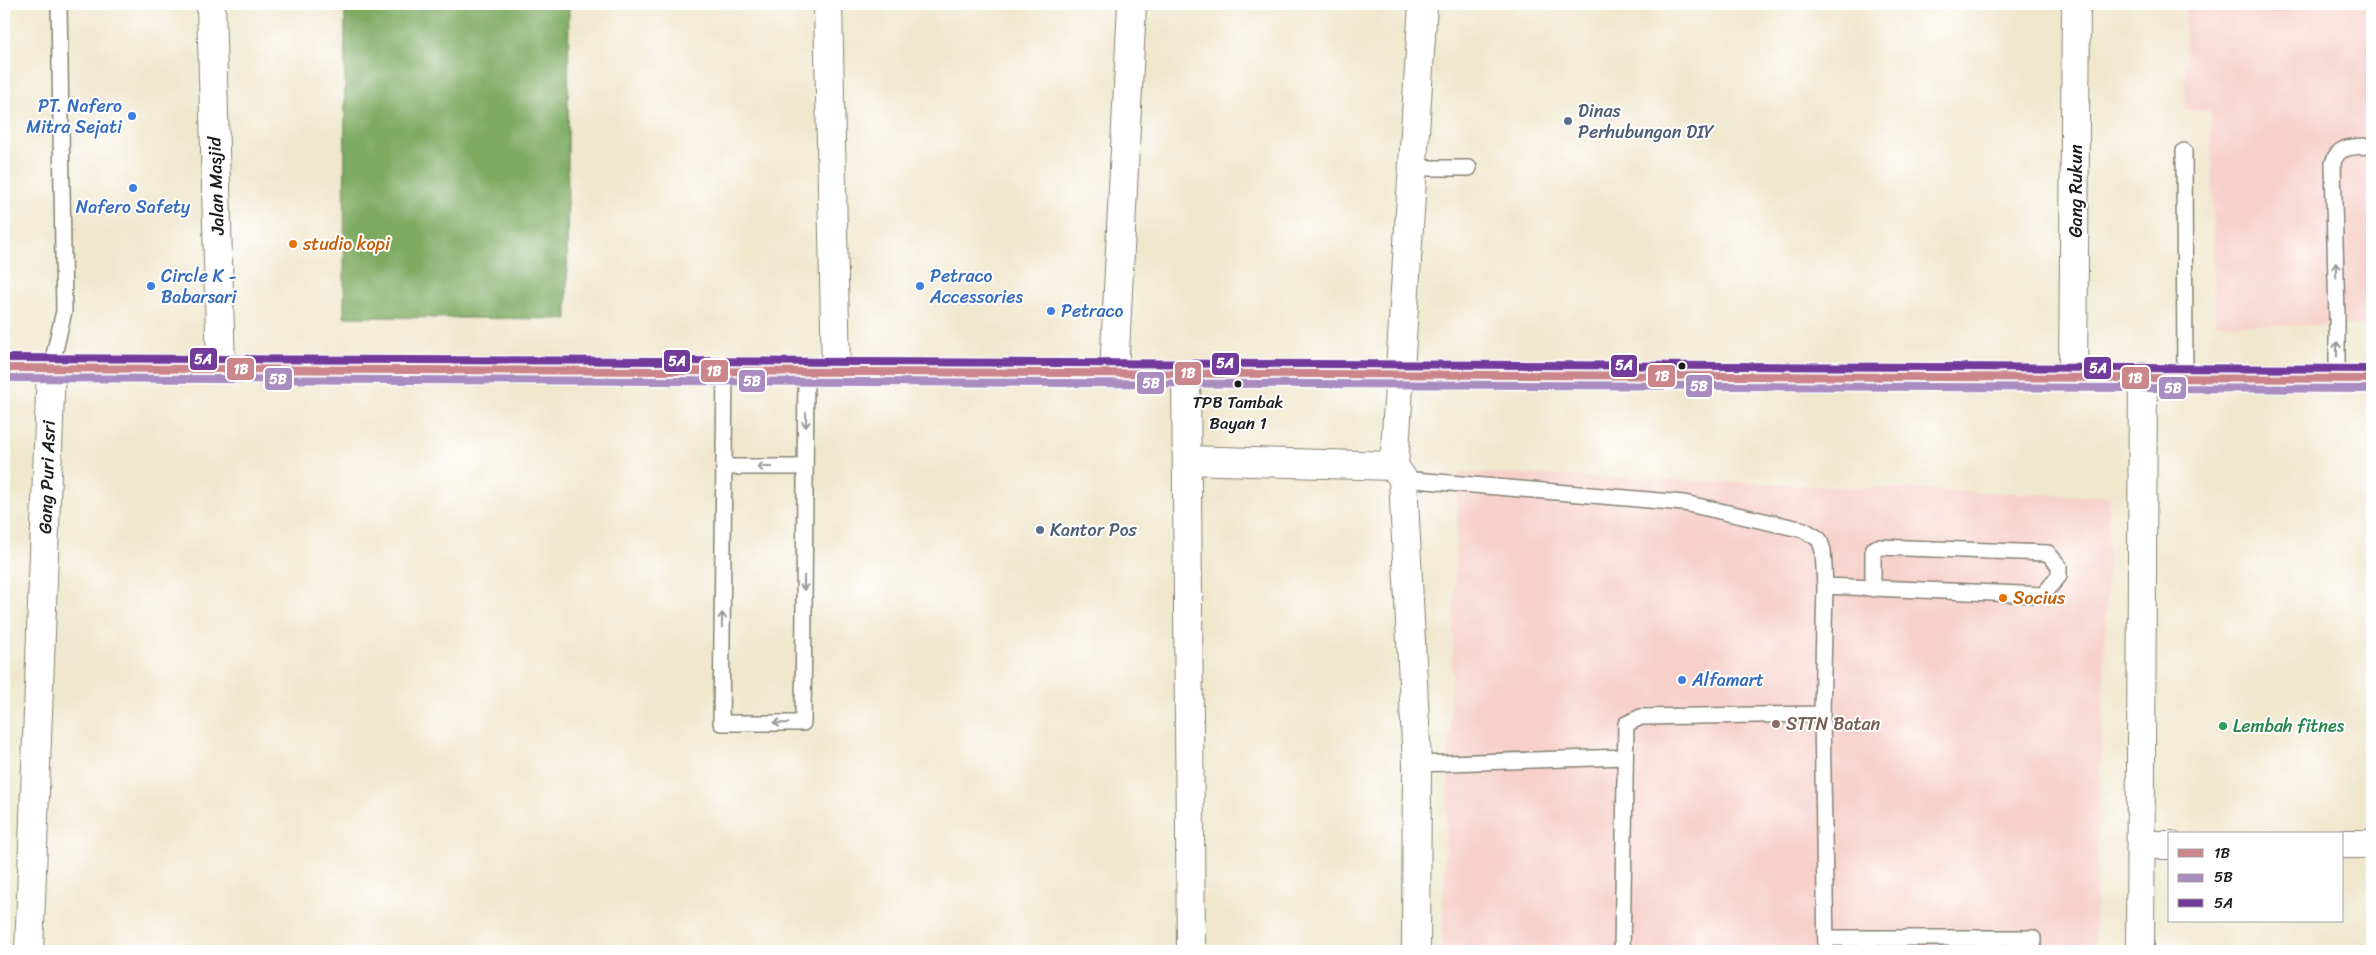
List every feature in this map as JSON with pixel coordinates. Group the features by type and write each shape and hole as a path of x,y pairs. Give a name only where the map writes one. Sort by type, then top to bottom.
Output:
{"street":[{"name":"Jalan Masjid","path":"210,4 220,369"},
{"path":"828,4 836,371"},
{"path":"1114,373 1132,4"},
{"path":"1416,951 1417,764 1398,472 1399,374 1424,4"},
{"name":"Gang Rukun","path":"2073,378 2075,357 2076,4"},
{"path":"4,368 2143,377 2372,380"},
{"name":"Gang Puri Asri","path":"29,951 51,368"},
{"path":"1186,373 1191,951"},
{"path":"2140,951 2143,377"},
{"path":"1187,460 1398,472"},
{"path":"2344,844 2372,844"},
{"path":"2141,845 2168,845"}],"lane":[{"name":"Gang Puri Asri","path":"51,368 64,311 59,4"},
{"path":"2336,379 2337,318 2333,163 2335,155 2342,149 2372,146"},
{"path":"2184,151 2185,378"},
{"path":"1413,168 1469,168"},
{"path":"724,371 721,723 802,723 806,371"},
{"path":"724,467 805,467"},
{"path":"1398,472 1684,503 1804,530 1819,539 1823,550 1825,586 1822,714 1826,945 2033,938 2033,951"},
{"path":"1825,586 1873,589 2043,595 2059,576 2059,566 2048,553 1878,547 1873,548 1873,589"},
{"path":"1622,951 1626,724 1634,718 1822,714"},
{"path":"1417,764 1625,757"}],"shaded area":[{"path":"2185,4 2372,4 2372,326 2215,324 2211,111 2185,110"},
{"name":"STTN Batan","path":"1459,472 2110,497 2094,951 1442,951"}],"green space":[{"path":"345,4 569,4 567,319 344,317"}],"transit line":[{"name":"5A","path":"4,358 2372,369"},
{"name":"1B","path":"4,368 2372,379"},
{"name":"5B","path":"4,378 2372,389"}],"place":[{"name":"PT. Nafero Mitra Sejati","path":"132,116"},
{"name":"Dinas Perhubungan DIY","path":"1568,121"},
{"name":"Nafero Safety","path":"133,188"},
{"name":"studio kopi","path":"293,244"},
{"name":"Circle K - Babarsari","path":"151,286"},
{"name":"Petraco Accessories","path":"920,286"},
{"name":"Petraco","path":"1051,311"},
{"name":"TPB Tambak Bayan 1","path":"1238,384"},
{"name":"Kantor Pos","path":"1040,530"},
{"name":"Socius","path":"2003,598"},
{"name":"Alfamart","path":"1682,680"},
{"name":"STTN Batan","path":"1776,724"},
{"name":"Lembah fitnes","path":"2223,726"}]}
